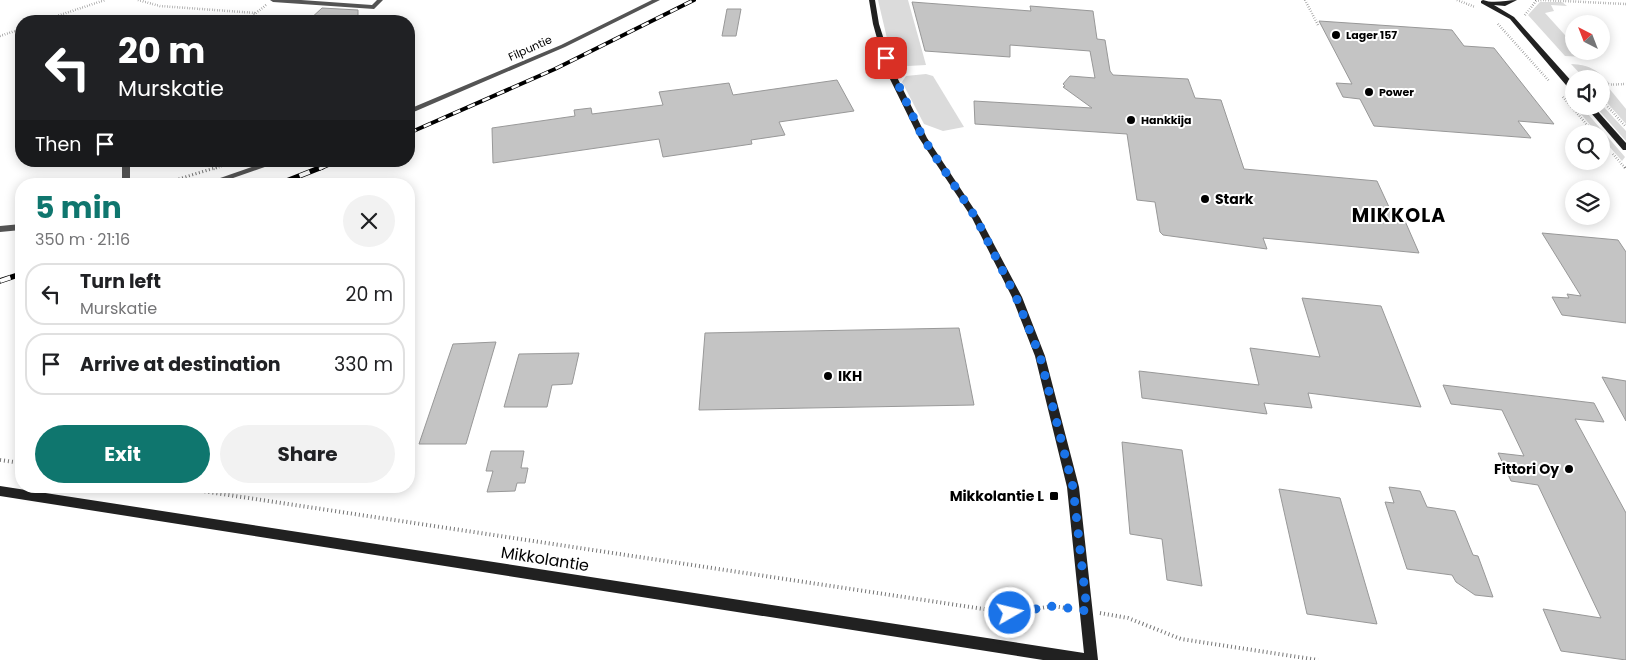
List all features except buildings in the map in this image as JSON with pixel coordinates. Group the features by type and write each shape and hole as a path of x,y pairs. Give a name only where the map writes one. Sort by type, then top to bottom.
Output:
{"street":[{"path":"273,0 374,7 380,0"},
{"name":"Filpuntie","path":"415,109 555,49 657,0"},
{"path":"872,0 876,24 890,71 923,138 976,218 1016,297 1040,356 1073,487 1091,660"},
{"path":"1480,4 1513,1 1512,18"},
{"path":"1480,4 1512,18 1565,79"},
{"path":"1597,115 1626,148"},
{"path":"226,178 259,167"},
{"path":"0,229 15,228"},
{"name":"Mikkolantie","path":"0,491 1085,660"}],"path":[{"path":"60,15 105,0"},
{"path":"138,0 160,6 256,13"},
{"path":"254,15 273,0"},
{"path":"1305,0 1318,26"},
{"path":"1457,0 1480,4"},
{"path":"1527,18 1524,14 1536,1 1626,4"},
{"path":"1494,20 1549,81"},
{"path":"0,36 15,31"},
{"path":"1610,86 1626,84"},
{"path":"1562,96 1587,125"},
{"path":"1610,109 1626,127"},
{"path":"188,178 220,167"},
{"path":"0,460 15,462"},
{"path":"215,493 1010,613 1054,606 1128,618 1181,639 1318,660"}],"shaded area":[{"path":"878,0 908,0 926,65 908,66 895,62 889,47"},
{"path":"1540,2 1562,2 1567,6 1551,5 1554,11 1545,13 1565,35 1565,56 1528,15"},
{"path":"1571,64 1594,70 1577,70"},
{"path":"926,74 933,76 964,127 943,131 924,124 902,82 906,76"},
{"path":"1610,89 1626,109 1626,124 1610,106"},
{"path":"1610,114 1626,131 1626,141 1603,115"},
{"path":"1582,115 1589,115 1597,125 1590,125"},
{"path":"1610,140 1625,157 1622,161 1610,147"}],"railway":[{"path":"415,130 555,69 694,0"},
{"path":"294,178 322,167"},
{"path":"319,169 324,167"},
{"path":"0,281 15,276"}],"place":[{"name":"Lager 157","path":"1336,35"},
{"name":"Power","path":"1369,92"},
{"name":"Hankkija","path":"1131,120"},
{"name":"Stark","path":"1205,199"},
{"name":"IKH","path":"828,376"},
{"name":"Fittori Oy","path":"1569,469"},
{"name":"Mikkolantie L","path":"1054,496"}],"district":[{"name":"MIKKOLA","path":"1399,215"}],"route":[{"path":"886,58 890,71 923,138 976,218 1016,297 1040,356 1073,487 1087,611 1054,606 1010,613"}]}
